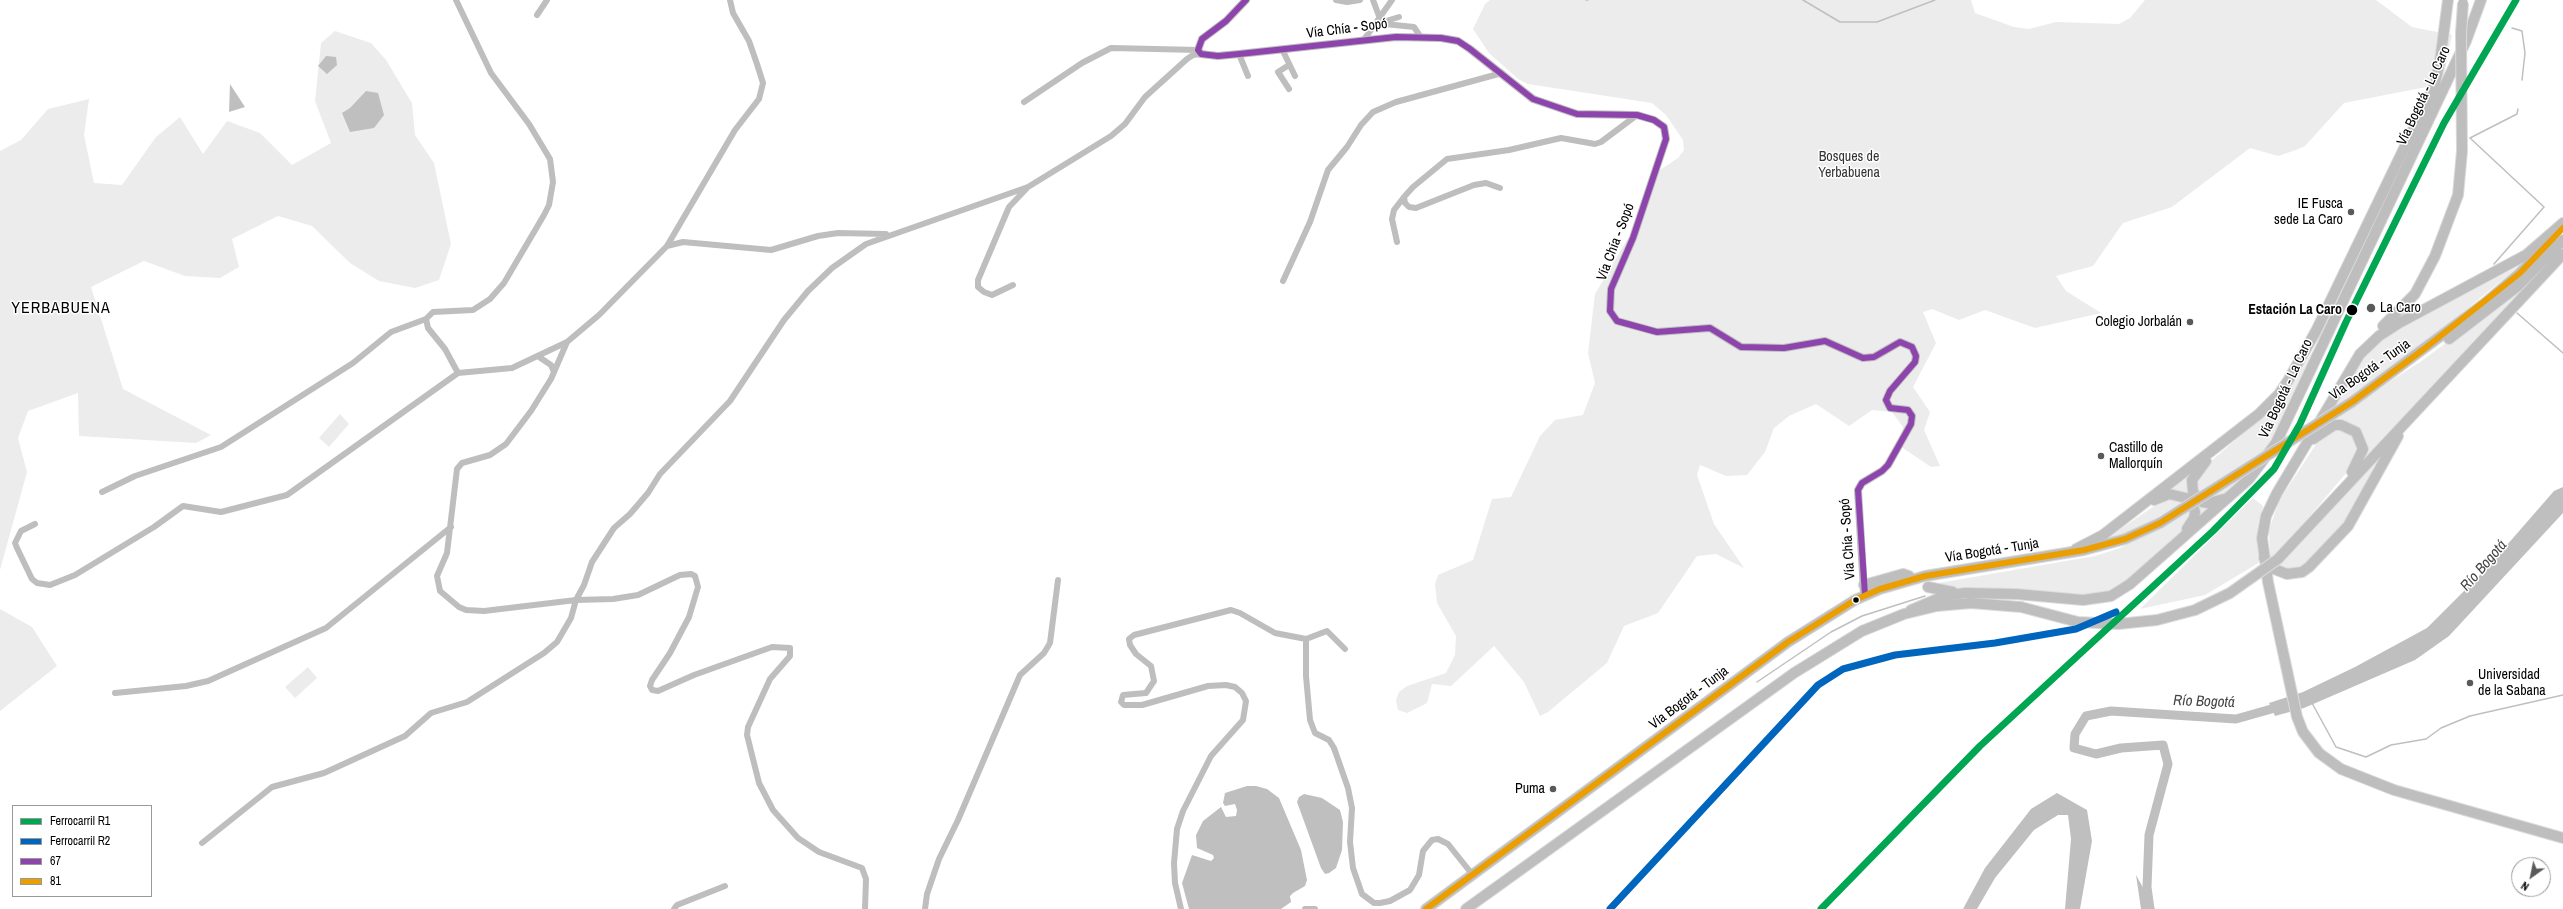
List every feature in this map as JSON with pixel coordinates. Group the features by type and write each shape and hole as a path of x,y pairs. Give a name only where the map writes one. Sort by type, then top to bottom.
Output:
{"main road":[{"name":"Vía Bogotá - La Caro","path":"2069,553 2103,535 2215,448 2270,404 2289,379 2307,349 2435,84 2440,61 2448,0"},
{"name":"Vía Bogotá - La Caro","path":"1889,620 1940,598 1972,593 2094,600 2119,592 2237,490 2259,468 2276,444 2466,41 2481,0"},
{"path":"2463,2 2461,33 2462,151 2458,195 2426,274 2415,294 2379,330 2360,354 2270,507 2263,528 2264,558 2297,717 2303,732 2319,753 2347,772 2418,798 2563,838"},
{"path":"2360,354 2379,336 2399,323 2526,255 2563,223"},
{"name":"Vía Bogotá - Tunja","path":"1426,909 1788,642 1864,590 1925,576 2069,553 2125,539 2160,523 2352,402 2497,293 2534,260 2563,228"},
{"path":"2352,402 2416,362 2506,297 2531,274 2563,240"},
{"path":"1466,909 1794,673 1862,631 1889,620 1921,610 1954,604 1988,603 2021,607 2078,622 2118,624 2157,620 2195,610 2230,593 2278,559 2563,254"},
{"path":"2264,558 2274,569 2287,574 2302,572 2317,560 2348,526 2391,446 2432,395"},
{"path":"2308,443 2334,426 2349,427 2360,436 2363,448 2362,455 2342,489"},
{"path":"2215,448 2195,474 2192,486 2193,492 2202,502 2208,503 2221,500 2237,490"},
{"path":"2135,510 2170,494 2186,498 2193,506 2194,518 2191,525 2153,563"},
{"path":"1864,590 1903,574 1909,576"},
{"path":"1928,587 1942,591 1972,593"}],"street":[{"path":"102,492 134,476 221,448 353,363 391,332 426,319 433,312 473,310 490,299 504,283 549,205 553,182 550,159 529,124 491,74 456,0"},
{"path":"537,15 547,0"},
{"path":"35,524 21,531 16,543 17,548 32,579 37,583 50,584 75,575 154,527 183,506 221,512 287,495 458,373 512,368 539,357 568,342 599,315 667,246 735,130 758,99 762,91 763,83 749,41 733,13 730,0"},
{"path":"1200,52 1202,39 1226,21 1246,0"},
{"path":"1336,0 1347,2 1360,0"},
{"path":"1373,0 1379,16"},
{"path":"1363,41 1379,16 1392,0"},
{"path":"1399,17 1386,21 1385,24 1414,28 1420,36"},
{"name":"Vía Chía - Sopó","path":"1200,52 1218,56 1420,36 1458,41 1502,73 1533,99 1564,111 1590,116 1637,115 1654,120 1664,127 1666,139 1653,174 1633,238 1613,282 1610,303 1615,319 1657,332 1710,328 1741,347 1784,348 1825,341 1862,358 1874,356 1900,342 1908,344 1914,350 1915,362 1890,391 1886,400 1890,408 1902,408 1908,410 1912,416 1911,424 1888,465 1882,472 1862,483 1858,490 1864,590"},
{"path":"1024,102 1082,63 1111,48 1200,52"},
{"path":"1282,49 1295,76"},
{"path":"202,843 272,787 324,773 405,736 431,713 467,702 544,653 557,642 571,618 576,600 584,585 592,562 614,528 630,514 648,493 660,474 730,401 784,320 808,291 832,268 866,244 1028,187 1111,136 1126,124 1146,97 1156,87 1187,59 1200,52"},
{"path":"1239,54 1248,76"},
{"path":"1288,89 1278,72 1289,64"},
{"path":"1283,281 1310,222 1328,170 1347,147 1360,125 1373,112 1396,102 1502,73"},
{"path":"1397,242 1392,219 1394,210 1404,197 1438,165 1454,156 1509,150 1561,138 1570,138 1595,144 1601,142 1637,115"},
{"path":"1404,197 1405,203 1410,207 1416,208 1474,185 1486,183 1500,188"},
{"path":"1012,285 992,295 984,292 978,287 978,280 1009,207 1028,187"},
{"path":"667,246 682,242 771,250 818,236 838,233 891,234"},
{"path":"426,319 428,328 445,349 458,373"},
{"path":"568,342 554,372 531,411 506,444 490,455 462,463 457,469 447,553 437,576 437,584 443,595 459,607 466,610 484,611 576,600 613,599 638,595 680,574 691,574 695,576 698,587 689,617 670,653 652,680 650,686 654,692 772,647 790,648 790,656 770,679 748,727 747,735 759,783 773,810 798,838 819,852 862,868 866,879 865,909"},
{"path":"539,357 551,365 554,372"},
{"path":"115,693 186,686 208,681 326,628 451,528"},
{"path":"925,909 927,894 939,859 958,820 1020,676 1044,653 1050,643 1058,580"},
{"path":"1181,909 1175,883 1174,863 1177,829 1183,811 1211,756 1243,720 1246,701 1242,693 1235,688 1226,685 1192,689 1142,705 1124,705 1121,702 1123,695 1146,693 1154,681 1151,666 1136,654 1130,646 1129,639 1134,635 1231,610 1240,613 1275,633 1306,639 1327,631 1345,649"},
{"path":"1306,639 1306,676 1310,720 1314,732 1328,740 1334,748 1348,788 1352,808 1350,842 1353,868 1362,894 1374,903 1380,903 1390,901 1410,890 1419,875 1423,852 1432,840 1438,839 1448,844 1472,874"},
{"path":"674,909 677,905 725,886"},
{"path":"1305,909 1315,909"}],"green space":[{"name":"Bosques de Yerbabuena","path":"1490,0 1971,0 1975,13 2014,27 2029,29 2056,22 2119,24 2130,18 2145,0 2376,0 2412,27 2452,35 2442,84 2344,103 2305,146 2278,156 2250,148 2172,207 2123,223 2093,266 2056,276 2066,291 2101,313 2035,328 1985,310 1959,320 1932,309 1923,312 1936,343 1913,387 1930,412 1924,430 1940,466 1931,467 1900,446 1903,427 1892,412 1872,410 1849,426 1816,404 1789,416 1774,428 1765,452 1747,475 1726,476 1700,465 1697,475 1714,524 1744,568 1716,554 1697,556 1658,613 1624,626 1607,663 1548,712 1540,716 1524,682 1494,646 1451,686 1432,684 1427,703 1407,713 1398,710 1396,700 1399,692 1407,686 1446,673 1455,655 1456,636 1437,603 1435,584 1438,575 1473,560 1492,499 1511,497 1540,436 1555,420 1583,415 1595,383 1588,353 1595,294 1644,211 1654,174 1678,158 1684,150 1683,140 1666,115 1652,103 1528,84 1518,79 1489,53 1473,29 1485,4"},
{"path":"335,31 371,43 386,60 412,103 415,135 434,163 451,244 439,280 415,288 379,281 350,263 312,226 278,216 232,239 239,267 220,278 185,276 144,261 91,287 123,389 211,435 196,443 79,436 78,393 28,411 18,438 27,472 0,570 0,151 21,140 48,109 89,99 84,135 94,183 122,185 156,137 180,117 203,154 227,121 260,133 292,165 331,143 315,101 321,43"},
{"path":"2558,252 2478,340 2361,463 2367,450 2367,443 2359,429 2346,422 2321,429 2366,354 2378,342 2400,327 2519,266 2423,345 2355,393 2359,401 2420,362 2454,337"},
{"path":"2324,333 2272,445 2242,481 2221,497 2215,500 2197,492 2196,477 2202,469 2276,405 2289,389"},
{"path":"340,414 349,424 329,447 319,438"},
{"path":"2335,428 2351,432 2359,446 2357,460 2294,535 2270,559 2269,530 2279,501 2322,435"},
{"path":"2385,445 2345,524 2306,566 2296,571 2274,566"},
{"path":"2194,471 2188,483 2215,506 2196,523 2184,494 2173,490 2165,493"},
{"path":"2173,496 2186,501 2134,531 2103,541 2163,500"},
{"path":"2253,498 2263,506 2258,526 2260,562 2205,595 2140,609"},
{"path":"2191,509 2191,515 2185,528 2174,541 2114,591 2088,597 1942,588 1927,585 2095,556 2120,548"},
{"path":"0,609 32,627 57,666 0,711"},
{"path":"308,667 317,678 295,698 285,687"}],"shaded area":[{"path":"326,56 336,57 337,65 327,74 318,66"},
{"path":"230,84 245,107 229,112"},
{"path":"366,91 378,93 384,115 374,128 350,132 342,113 350,108"},
{"path":"2563,487 2563,513 2449,636 2415,660 2304,708 2275,716 2269,703 2303,692 2355,667 2427,628 2486,569 2554,491"},
{"path":"1247,786 1256,786 1267,789 1279,798 1301,850 1307,880 1305,886 1293,893 1290,896 1291,902 1281,909 1189,909 1182,883 1192,855 1211,861 1214,858 1213,855 1197,848 1196,835 1203,821 1221,807 1226,817 1236,816 1237,810 1235,804 1225,806 1223,803 1225,793"},
{"path":"2057,793 2087,810 2092,841 2080,909 2065,909 2071,839 2068,815 2058,815 2034,830 1995,878 1977,909 1963,909 1985,868 2031,809"},
{"path":"1304,794 1322,798 1340,810 1343,822 1342,850 1336,868 1329,873 1325,874 1321,868 1297,802 1299,797"},
{"path":"2136,875 2155,909 2141,909"}],"waterway":[{"path":"1803,0 1840,22 1877,22 1935,0"},
{"path":"2512,28 2522,31 2525,53 2522,80"},
{"path":"2494,264 2544,207 2470,138 2517,114 2518,109"},
{"path":"2517,313 2563,353"},
{"path":"1757,682 1831,632 1862,616 1925,596"},
{"path":"2312,703 2336,747 2366,757 2391,745 2426,739 2441,728 2470,716 2563,695"},
{"name":"Río Bogotá","path":"2150,909 2147,887 2149,835 2168,764 2163,745 2121,748 2096,754 2074,748 2075,734 2086,716 2111,711 2236,719 2282,706"}],"rail line":[{"name":"R1","path":"1821,909 1980,746 2213,531 2274,469 2300,424 2346,322 2444,123 2516,0"},
{"name":"R2","path":"1610,909 1818,685 1843,669 1895,655 1995,643 2076,629 2116,612"}],"transit line":[{"name":"67","path":"1246,0 1226,21 1202,39 1198,50 1201,54 1218,56 1396,37 1441,38 1458,41 1533,99 1577,114 1637,115 1654,120 1664,127 1666,139 1633,238 1611,289 1610,311 1617,321 1657,332 1710,328 1741,347 1784,348 1825,341 1863,358 1874,357 1900,342 1912,347 1916,356 1915,362 1890,391 1886,400 1890,408 1908,410 1912,416 1911,424 1888,465 1882,471 1862,483 1858,490 1865,595"},
{"name":"81","path":"1426,909 1788,642 1855,600 1880,589 1925,576 2084,550 2125,539 2160,523 2352,402 2424,349 2520,273 2563,228"}],"place":[{"name":"IE Fusca sede La Caro","path":"2351,212"},
{"name":"La Caro","path":"2371,308"},
{"name":"Estación La Caro","path":"2352,310"},
{"name":"Colegio Jorbalán","path":"2190,322"},
{"name":"Castillo de Mallorquín","path":"2101,456"},
{"name":"Universidad de la Sabana","path":"2470,683"},
{"name":"Puma","path":"1553,789"}],"district":[{"name":"YERBABUENA","path":"61,309"}]}
